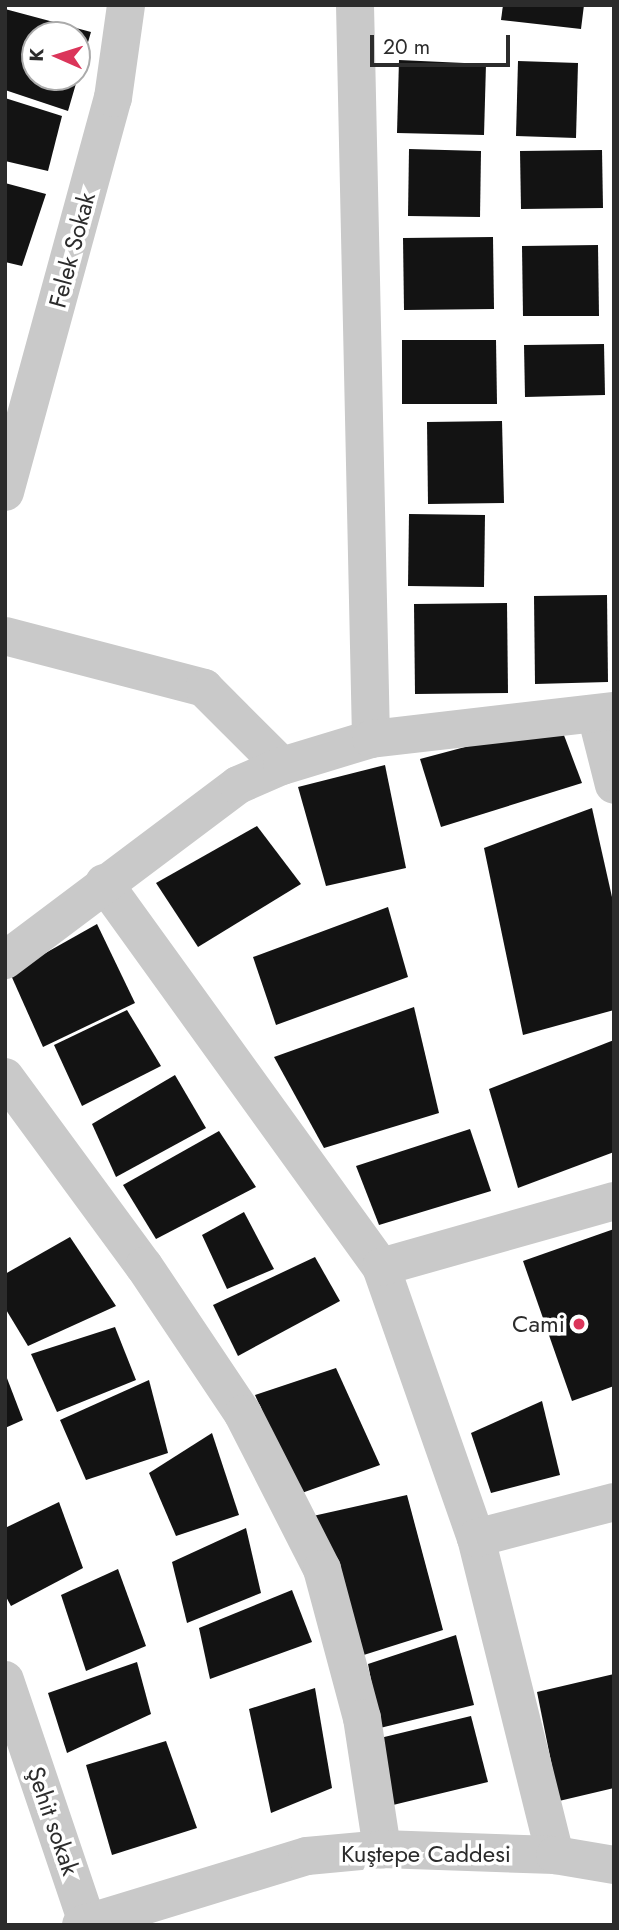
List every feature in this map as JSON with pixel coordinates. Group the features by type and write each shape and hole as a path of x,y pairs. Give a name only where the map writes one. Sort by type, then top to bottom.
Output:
{"street":[{"name":"Felek Sokak","path":"5,492 113,97 126,5"},
{"path":"355,5 371,739"},
{"path":"5,636 204,688 282,766"},
{"path":"5,960 104,883 238,785 282,766 371,739 605,713 614,785"},
{"path":"104,883 381,1267 476,1538 555,1855"},
{"path":"5,1077 144,1266 243,1414 322,1569 362,1718 382,1849"},
{"path":"381,1267 614,1201"},
{"path":"476,1538 614,1502"},
{"name":"Şehit sokak","path":"5,1680 86,1924"},
{"name":"Kuştepe Caddesi","path":"86,1924 307,1856 382,1849 555,1855 614,1864"}],"building":[{"path":"503,5 584,5 581,29 501,20"},
{"path":"5,9 50,21 21,21 21,91 74,91 68,111 5,90"},
{"path":"399,60 486,64 484,135 397,133"},
{"path":"518,61 578,63 576,138 516,136"},
{"path":"5,98 62,116 48,171 5,161"},
{"path":"409,149 481,151 480,217 408,216"},
{"path":"602,150 603,208 521,209 520,151"},
{"path":"5,183 46,194 22,266 5,262"},
{"path":"493,237 494,309 404,310 403,238"},
{"path":"598,245 599,316 523,316 522,246"},
{"path":"402,340 496,340 497,404 402,404"},
{"path":"604,344 605,395 525,397 524,345"},
{"path":"502,421 504,503 428,504 427,422"},
{"path":"409,514 485,515 484,587 408,586"},
{"path":"607,595 608,682 535,684 534,596"},
{"path":"507,603 508,693 415,694 414,604"},
{"path":"559,722 582,783 441,827 420,759"},
{"path":"385,765 406,868 326,886 298,787"},
{"path":"592,808 614,906 614,1010 523,1035 484,848"},
{"path":"257,826 301,884 198,947 156,883"},
{"path":"388,907 408,977 276,1025 253,957"},
{"path":"97,924 135,1003 43,1047 10,973"},
{"path":"414,1007 439,1113 324,1148 274,1057"},
{"path":"127,1010 161,1066 82,1106 54,1045"},
{"path":"614,1040 614,1152 518,1188 489,1089"},
{"path":"175,1075 206,1128 116,1177 92,1124"},
{"path":"470,1129 491,1191 379,1225 356,1166"},
{"path":"219,1131 256,1187 156,1239 123,1185"},
{"path":"244,1212 274,1269 227,1289 202,1235"},
{"name":"Cami","path":"614,1229 614,1386 572,1401 523,1261"},
{"path":"70,1237 116,1306 28,1346 5,1308 5,1274"},
{"path":"315,1257 340,1301 238,1356 213,1305"},
{"path":"115,1327 136,1380 57,1412 31,1354"},
{"path":"336,1368 380,1465 299,1494 255,1395"},
{"path":"5,1373 23,1420 5,1428"},
{"path":"149,1380 168,1453 86,1480 60,1420"},
{"path":"542,1401 560,1475 491,1493 471,1433"},
{"path":"212,1433 239,1515 176,1536 149,1473"},
{"path":"407,1495 443,1630 351,1659 313,1516"},
{"path":"59,1502 83,1568 11,1606 5,1595 5,1528"},
{"path":"246,1528 261,1593 187,1623 172,1562"},
{"path":"118,1569 146,1646 86,1671 61,1595"},
{"path":"292,1590 312,1642 210,1679 199,1628"},
{"path":"456,1635 474,1705 380,1728 368,1664"},
{"path":"137,1662 151,1714 67,1753 48,1693"},
{"path":"614,1674 614,1788 559,1801 537,1692"},
{"path":"315,1688 332,1788 271,1813 249,1709"},
{"path":"471,1716 488,1782 393,1805 376,1739"},
{"path":"166,1741 197,1828 112,1855 86,1765"}],"place":[{"name":"Cami","path":"579,1324"}]}
